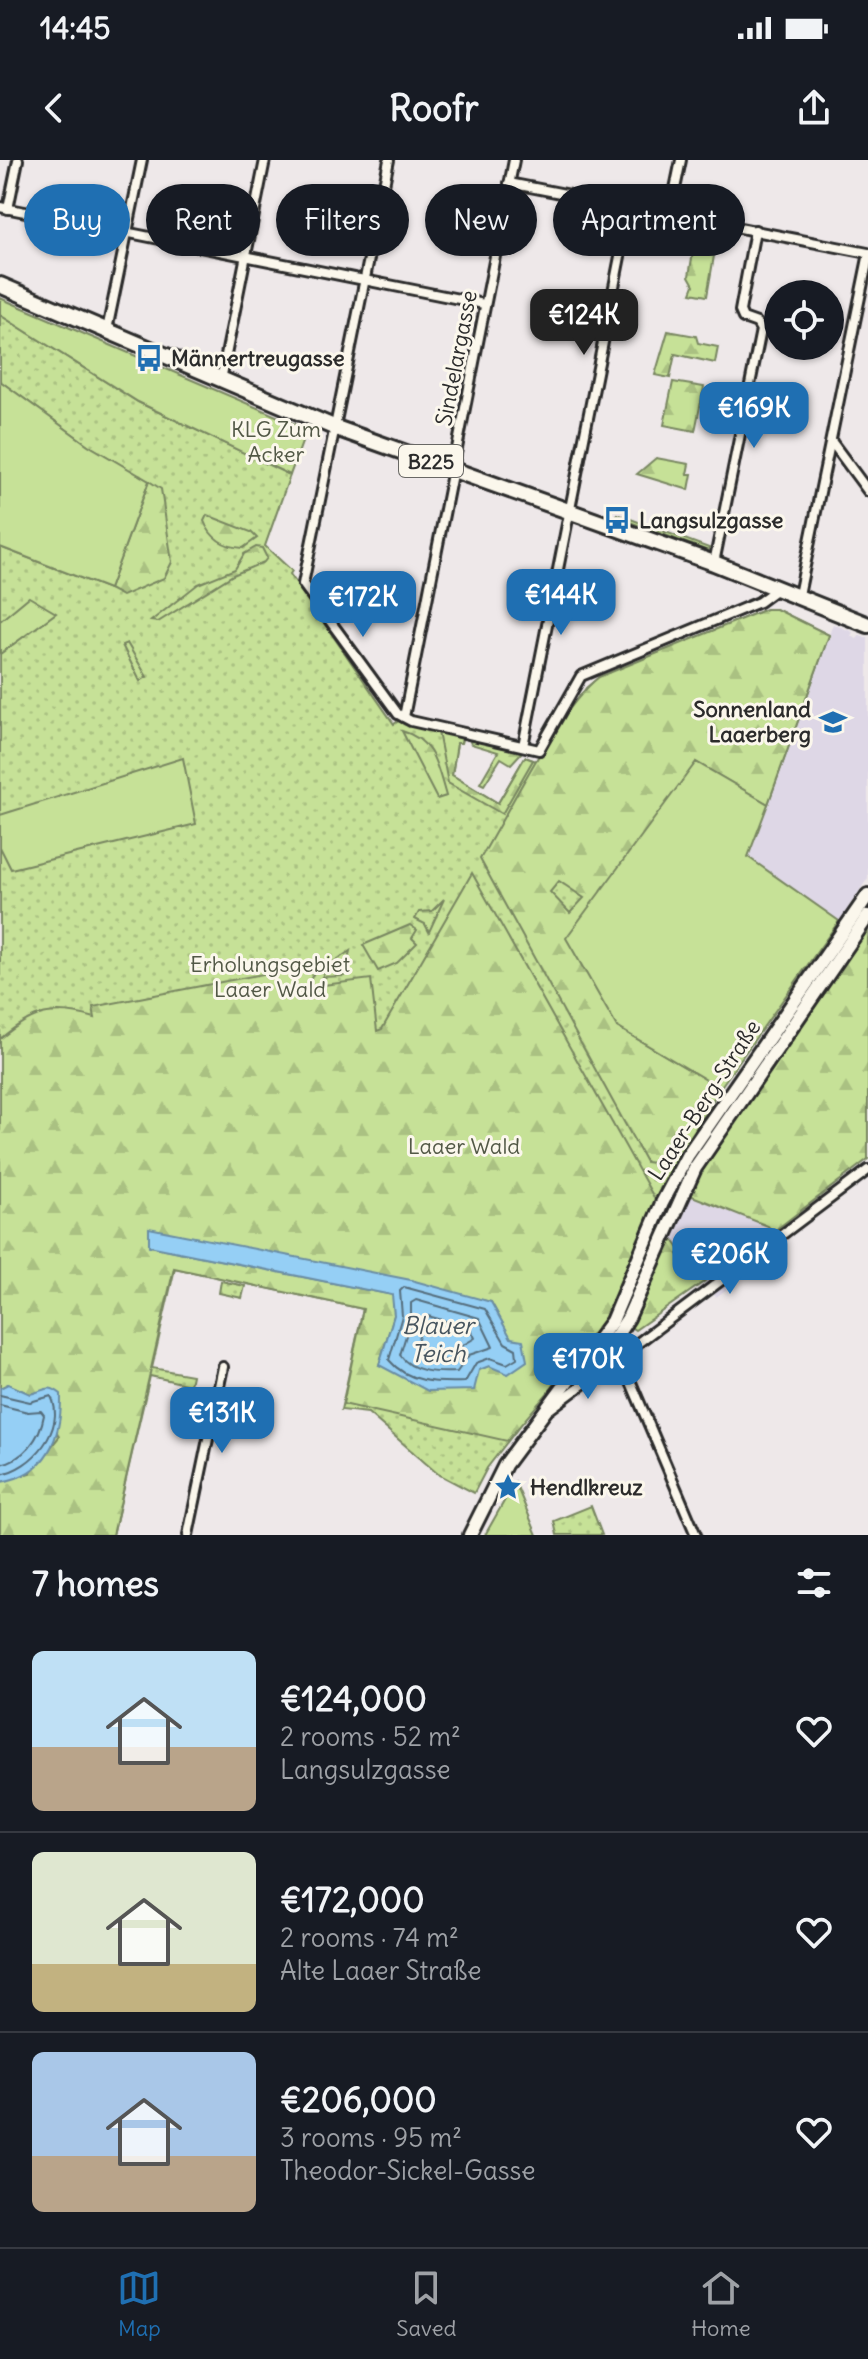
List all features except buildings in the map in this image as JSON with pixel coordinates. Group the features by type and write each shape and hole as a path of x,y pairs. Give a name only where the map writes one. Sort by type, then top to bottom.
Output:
{"main road":[{"name":"B225","path":"0,285 336,428 452,468 569,518 714,563 868,625"},
{"name":"Laaer-Berg-Straße","path":"470,1535 505,1465 602,1342 634,1278 662,1203 687,1156 868,895"},
{"name":"Laaer-Berg-Straße","path":"602,1342 617,1335 645,1283 695,1168 868,916"}],"street":[{"path":"18,160 4,208 24,212"},
{"path":"130,218 142,160"},
{"path":"260,185 265,160"},
{"path":"389,160 303,584 398,714 539,750 581,676 759,602 778,588"},
{"name":"Sindelargasse","path":"404,717 514,160"},
{"path":"676,184 681,160"},
{"path":"509,183 553,191"},
{"path":"745,228 868,256 799,595"},
{"path":"714,563 761,330 759,324 743,318 740,311 755,230"},
{"path":"107,330 122,256"},
{"path":"221,380 246,256 365,277 484,304"},
{"path":"523,746 620,256"},
{"path":"831,441 868,491"},
{"path":"540,1417 790,1232 868,1170"},
{"path":"617,1335 641,1341"},
{"path":"602,1342 634,1387 696,1535"},
{"path":"188,1535 223,1367"}],"shaded area":[{"name":"Sonnenland Laaerberg","path":"833,624 853,632 851,636 857,639 860,635 868,638 868,878 839,921 748,857"},
{"path":"687,1194 768,1226 773,1232 768,1259 716,1297 686,1257 682,1259 678,1254 670,1236"}],"green space":[{"path":"692,256 714,256 707,296 691,293 694,285 689,276"},
{"name":"KLG Zum Acker","path":"0,298 307,429 290,475 138,402 0,315"},
{"name":"Erholungsgebiet Laaer Wald","path":"0,315 138,402 290,475 265,546 292,571 290,574 394,724 400,720 462,738 461,743 457,743 452,775 498,803 525,757 536,761 586,688 599,677 766,609 776,609 829,635 768,804 696,762 617,1027 720,1088 679,1151 656,1201 535,1406 487,1468 474,1493 438,1474 368,1413 341,1410 363,1309 175,1268 152,1368 192,1375 190,1385 150,1376 113,1535 0,1535 0,1482 15,1480 8,1384 0,1388 0,547 109,589 149,482 88,445 0,381"},
{"path":"668,331 696,336 698,343 718,347 715,363 675,354 670,378 655,375"},
{"path":"0,381 88,445 149,481 109,589 0,547"},
{"path":"673,382 704,387 695,431 664,425"},
{"path":"656,458 689,464 687,474 692,474 689,490 637,474"},
{"path":"149,481 161,489 172,562 164,578 122,596 109,589"},
{"path":"617,514 709,548 708,551 616,517"},
{"path":"207,515 251,532 257,538 243,548 224,544 207,527 204,521"},
{"path":"256,547 262,548 267,558 264,562 233,575 158,622 151,621 198,584 235,569 244,554"},
{"path":"29,597 56,613 0,654 0,621"},
{"path":"766,609 776,609 829,635 768,804 696,762 617,1027 720,1088 673,1166 646,1162 480,859 551,736 583,692 599,677","holes":["559,881 584,898 570,913 550,892"]},
{"path":"127,643 147,677 140,681 122,645"},
{"path":"402,731 413,735 428,748 437,765 446,796 437,799"},
{"path":"438,732 462,738 461,743 457,743 452,775 498,803 525,757 533,760 502,814 448,783"},
{"path":"469,739 522,752 511,764 501,758 484,785 480,783 498,752 471,744"},
{"path":"183,758 196,824 11,869 0,847 0,815"},
{"path":"696,762 768,804 748,857 839,921 720,1088 617,1027 566,938"},
{"name":"Laaer Wald","path":"472,873 656,1201 610,1311 588,1345 507,1441 343,1404 363,1309 174,1268 113,1535 0,1535 0,1482 30,1473 59,1437 41,1392 30,1394 8,1384 0,1388 0,1039 23,1022 44,1014 68,1012 95,1018 93,1007 309,965 314,972 307,987 371,979 377,1031 382,1029","holes":["149,1229 491,1302 511,1339 489,1366 479,1370 379,1365 394,1315 393,1295 150,1246"]},
{"path":"444,899 429,932 425,924 415,919 419,912 432,911"},
{"path":"868,902 701,1148 677,1192 650,1263 642,1274 683,1171"},
{"path":"868,923 868,1159 773,1232 768,1226 687,1194"},
{"path":"410,925 417,930 412,938 417,943 397,963 378,971 363,945"},
{"path":"350,951 344,976 322,977 329,965"},
{"path":"670,1236 681,1251 678,1254 681,1259 685,1256 705,1281 635,1330 629,1326"},
{"path":"221,1281 245,1286 242,1298 219,1293"},
{"path":"515,1482 537,1535 485,1535"},
{"path":"591,1506 602,1535 557,1535 554,1521"}],"water":[{"name":"Blauer Teich","path":"149,1228 411,1280 491,1302 511,1338 523,1340 527,1361 508,1374 489,1366 479,1370 474,1390 428,1391 379,1365 394,1315 392,1295 149,1246"},
{"path":"8,1384 30,1394 53,1389 61,1394 61,1410 55,1439 40,1463 16,1478 0,1482 0,1388"}],"place":[{"name":"Männertreugasse","path":"149,358"},
{"name":"Langsulzgasse","path":"617,520"},
{"name":"Sonnenland Laaerberg","path":"833,722"},
{"name":"Hendlkreuz","path":"508,1487"}]}
